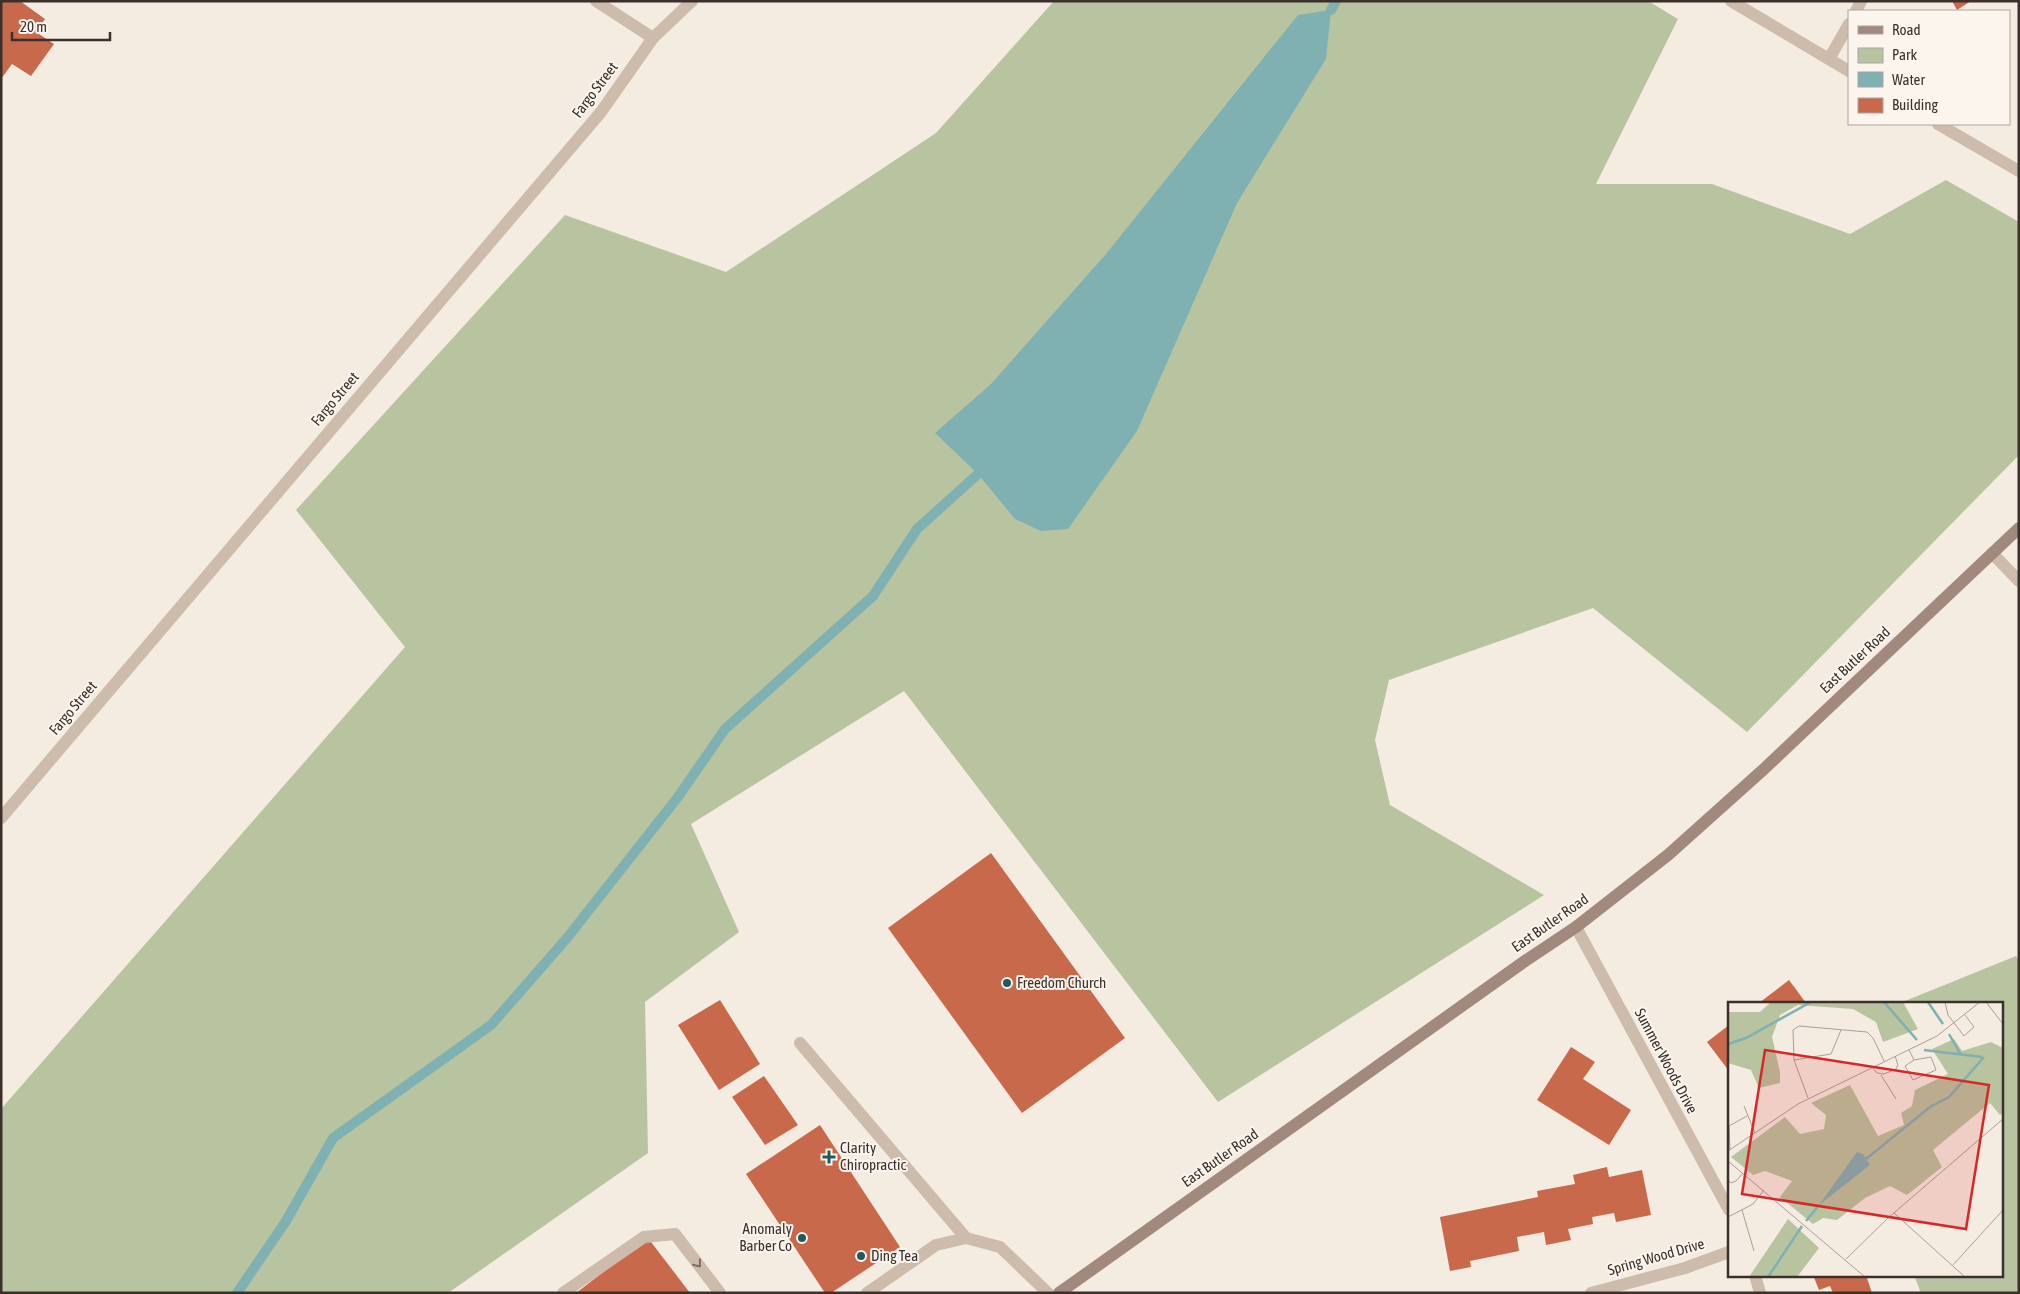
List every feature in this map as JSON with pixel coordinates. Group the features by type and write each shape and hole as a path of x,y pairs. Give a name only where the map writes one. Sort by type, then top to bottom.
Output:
{"main road":[{"name":"East Butler Road","path":"1059,1293 1525,961 1576,927 1668,855 1764,769 2019,528"}],"street":[{"path":"596,1 653,38"},
{"name":"Fargo Street","path":"1,818 601,112 653,38 692,1"},
{"path":"1731,1 1848,70"},
{"path":"1829,60 1848,26"},
{"path":"1940,125 2019,171"},
{"path":"1992,553 2019,582"},
{"name":"Summer Woods Drive","path":"1576,927 1728,1208"},
{"path":"800,1043 966,1238"},
{"path":"563,1293 644,1238 675,1234 720,1293"},
{"path":"867,1293 936,1245 966,1238 1000,1247 1048,1293"},
{"name":"Spring Wood Drive","path":"1591,1293 1685,1268 1728,1252"},
{"path":"1755,1276 1760,1293"}],"green space":[{"path":"1054,1 1648,1 1678,19 1596,184 1712,184 1850,234 1946,180 2019,222 2019,455 1747,732 1593,608 1389,680 1375,740 1390,805 1544,895 1218,1102 904,691 691,824 739,932 645,1002 648,1153 448,1293 1,1293 1,1109 405,647 296,510 565,215 726,272 936,133"},
{"path":"2016,956 2019,960 2019,1293 1921,1293 1914,1276 2002,1276 2002,1002 1902,1002"}],"water":[{"path":"1331,10 1326,59 1237,203 1137,431 1068,529 1041,531 1015,519 978,474 935,433 991,384 1106,254 1298,15"}],"building":[{"path":"1,1 20,1 45,19 36,32 54,44 31,76 12,64 1,79"},
{"path":"1952,1 1971,1 1957,10"},
{"name":"Freedom Church","path":"991,853 1125,1038 1022,1113 888,928"},
{"path":"1789,980 1805,1002 1760,1002"},
{"path":"720,1000 760,1064 719,1090 678,1025"},
{"path":"1728,1026 1728,1070 1707,1042"},
{"path":"1571,1047 1595,1062 1583,1079 1631,1110 1609,1145 1537,1100"},
{"path":"764,1076 798,1125 765,1145 732,1097"},
{"path":"820,1125 900,1247 831,1293 825,1293 746,1174"},
{"path":"1607,1167 1609,1177 1642,1170 1651,1215 1616,1222 1614,1213 1592,1217 1593,1224 1568,1229 1571,1240 1546,1245 1544,1232 1517,1237 1519,1251 1470,1261 1471,1267 1450,1271 1440,1217 1538,1197 1537,1191 1575,1184 1573,1175"},
{"path":"648,1238 690,1293 576,1293"},
{"path":"1813,1276 1866,1276 1872,1293 1833,1293 1830,1286 1819,1290"}],"waterway":[{"path":"1331,10 1336,1"},
{"path":"237,1293 286,1221 333,1138 491,1025 567,938 678,797 725,729 873,596 917,529 978,474"}],"place":[{"name":"Freedom Church","path":"1007,983"},
{"name":"Clarity Chiropractic","path":"829,1157"},
{"name":"Anomaly Barber Co","path":"802,1238"},
{"name":"Ding Tea","path":"861,1256"}]}
